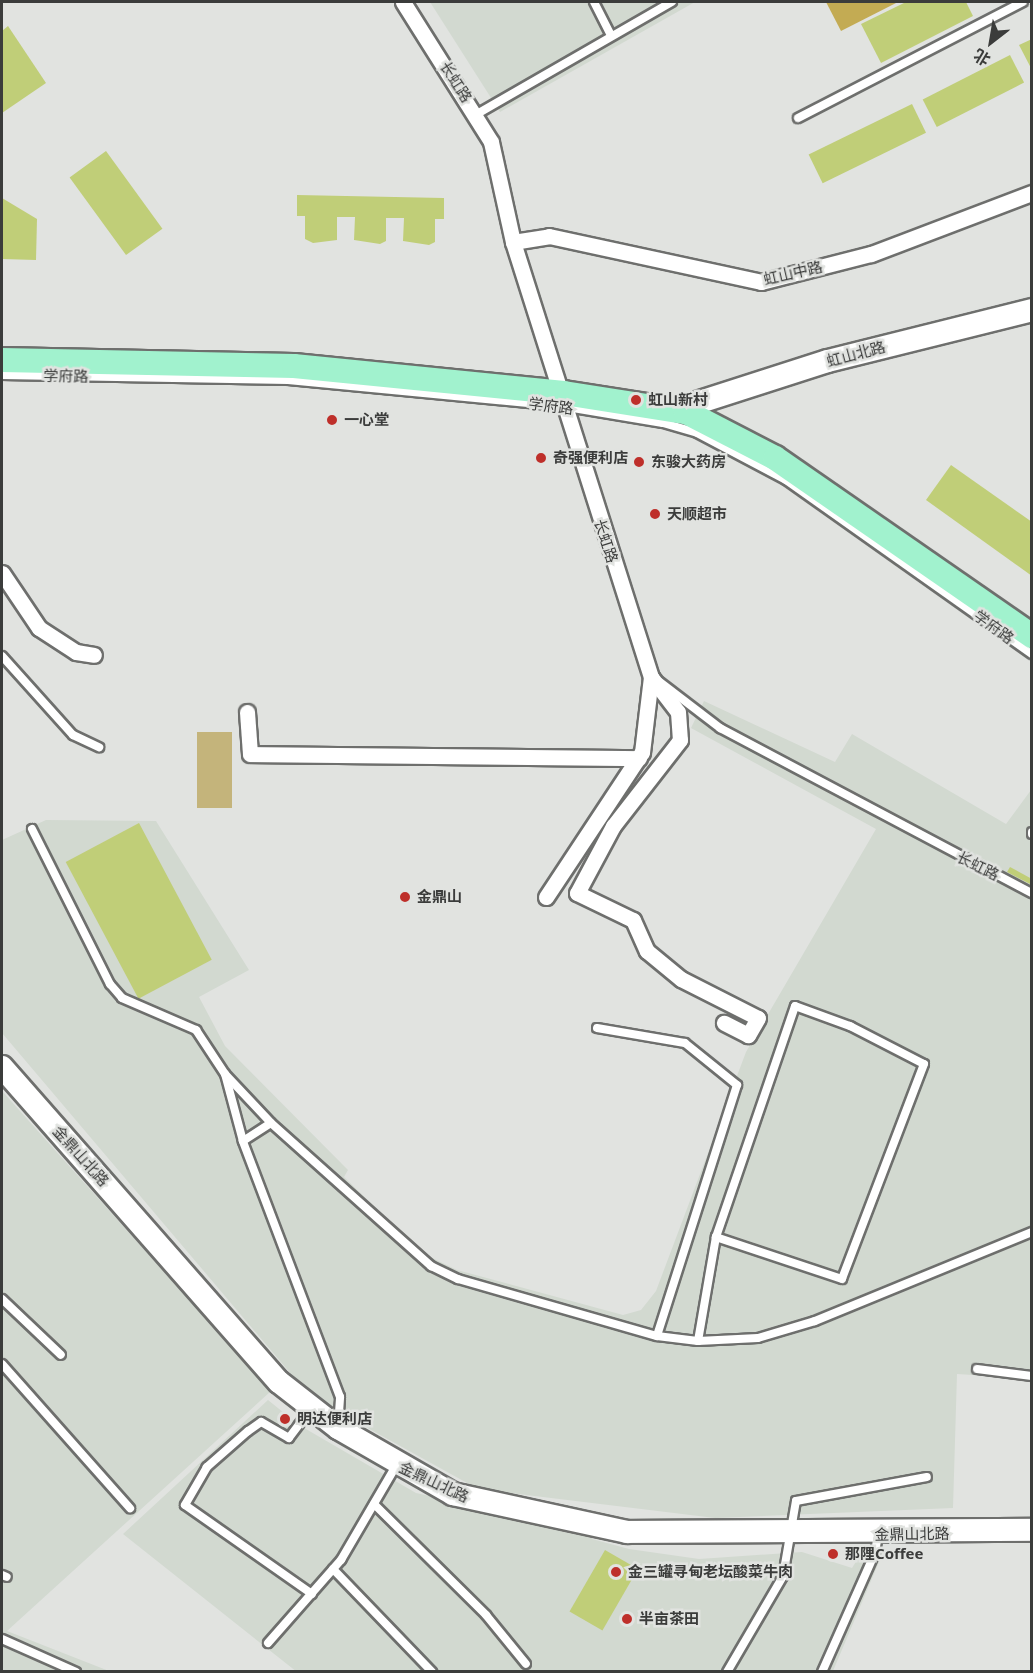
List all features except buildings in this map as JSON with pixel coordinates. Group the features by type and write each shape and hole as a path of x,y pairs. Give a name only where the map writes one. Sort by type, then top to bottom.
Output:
{"main road":[{"name":"学府路","path":"2,360 294,366 565,400 686,412 775,458 1032,636"}],"street":[{"name":"长虹路","path":"403,2 477,114 491,142 513,242 651,677"},
{"name":"虹山中路","path":"513,242 549,236 761,282 871,254 1032,193"},
{"name":"虹山北路","path":"686,412 700,402 828,362 1032,310"},
{"path":"2,573 39,628 76,652 94,655"},
{"path":"546,897 639,758 647,739 651,677"},
{"path":"651,677 678,711 680,740 620,817 577,893 633,920 647,951 681,979 758,1018 748,1035 724,1023"},
{"path":"247,712 250,754 639,758"},
{"name":"金鼎山北路","path":"2,1067 279,1382 310,1410 396,1466 487,1505 627,1532 793,1535 1032,1530"}],"lane":[{"path":"594,2 610,36"},
{"path":"477,114 672,2"},
{"path":"798,118 1023,2"},
{"name":"学府路","path":"2,375 288,380 565,400 663,423 744,456 1032,654"},
{"path":"2,656 73,735 99,747"},
{"name":"长虹路","path":"651,677 720,728 1032,893"},
{"path":"32,829 110,984 122,998 196,1030 225,1074 271,1123 431,1266 458,1279 657,1336 698,1341 758,1338 815,1321 1032,1232"},
{"path":"698,1341 716,1236 795,1006 850,1026 924,1064 842,1279 716,1236"},
{"path":"597,1029 685,1043 737,1085 657,1336"},
{"path":"225,1074 243,1141 340,1397 338,1428"},
{"path":"243,1141 271,1123"},
{"path":"2,1299 62,1355"},
{"path":"2,1364 130,1508"},
{"path":"977,1369 1032,1376"},
{"path":"310,1410 290,1438 261,1422 248,1431 207,1467 185,1505 312,1594"},
{"path":"268,1643 333,1569 396,1466"},
{"path":"727,1671 783,1576 793,1535 793,1508 807,1496 927,1477"},
{"path":"374,1504 486,1615 526,1664"},
{"path":"822,1671 875,1553 878,1534"},
{"path":"333,1569 432,1671"},
{"path":"2,1639 76,1671"}],"shaded area":[{"path":"430,2 695,2 500,112"},
{"path":"826,2 898,2 841,31"},
{"path":"704,701 835,762 852,734 1006,824 1031,790 1031,1379 957,1374 953,1508 715,1518 478,1489 326,1405 297,1381 2,1033 2,840 46,820 156,821 249,970 199,997 225,1046 348,1170 344,1177 422,1253 457,1270 623,1315 641,1310 656,1291 746,1052 876,829 691,728"},
{"path":"197,732 232,732 232,808 197,808"},
{"path":"2,1091 271,1391 7,1631 109,1671 2,1671"},
{"path":"268,1400 299,1425 416,1493 593,1531 592,1539 629,1549 699,1559 802,1552 852,1568 862,1552 884,1550 833,1671 297,1672 123,1534"}],"place":[{"name":"虹山新村","path":"636,400"},
{"name":"一心堂","path":"332,420"},
{"name":"奇强便利店","path":"541,458"},
{"name":"东骏大药房","path":"639,462"},
{"name":"天顺超市","path":"655,514"},
{"name":"金鼎山","path":"405,897"},
{"name":"明达便利店","path":"285,1419"},
{"name":"那䧉Coffee","path":"833,1554"},
{"name":"金三罐寻甸老坛酸菜牛肉","path":"616,1572"},
{"name":"半亩茶田","path":"627,1619"}]}
